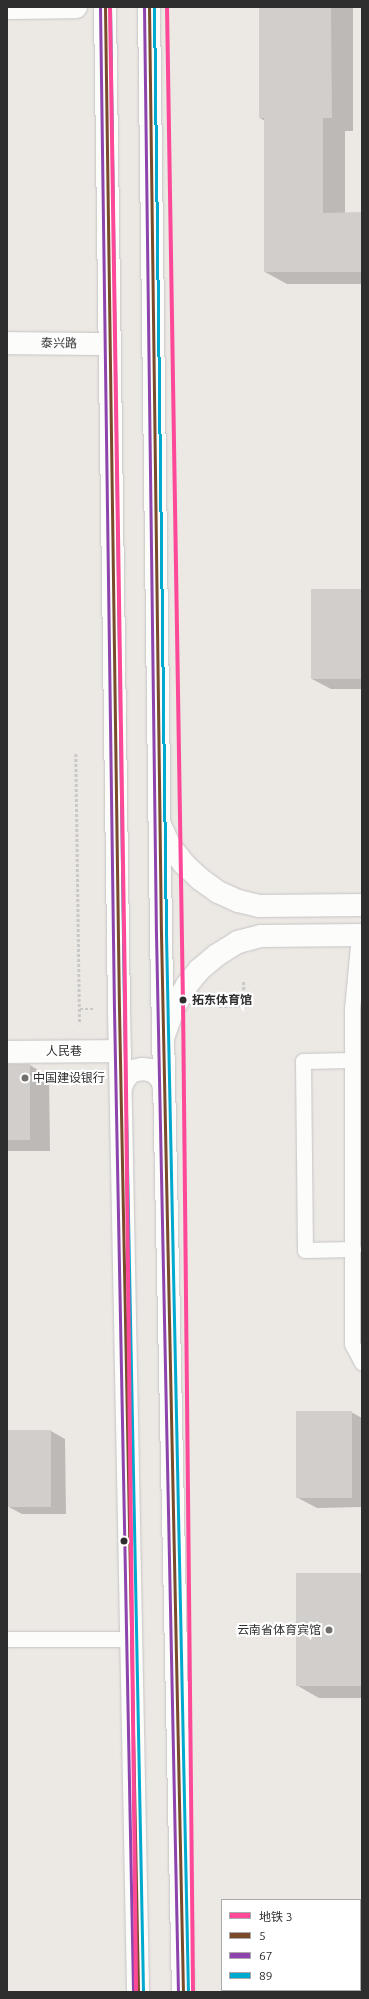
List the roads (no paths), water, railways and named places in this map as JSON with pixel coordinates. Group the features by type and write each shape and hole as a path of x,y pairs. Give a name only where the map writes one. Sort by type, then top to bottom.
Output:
{"main road":[{"path":"7,8 76,7"},
{"path":"105,7 120,1051 138,1992"},
{"path":"149,7 163,1038 183,1992"},
{"name":"泰兴路","path":"7,343 110,344"},
{"path":"160,825 170,846 200,880 218,892 238,901 260,906 362,905"},
{"path":"163,1038 174,1007 187,985 217,954 238,942 260,936 360,935"},
{"name":"人民巷","path":"7,1052 120,1051"},
{"path":"121,1087 125,1078 132,1071 142,1069 150,1070 157,1074 162,1080 164,1088"}],"lane":[{"path":"360,935 352,1009 352,1344 362,1362"},
{"path":"352,1060 303,1061 305,1250 353,1249"},
{"path":"7,1639 132,1639"}],"metro line":[{"name":"3","path":"110,7 125,1000 136,1992"},
{"name":"3","path":"167,7 183,1000 193,1992"}],"place":[{"name":"拓东体育馆","path":"183,1000"},
{"name":"中国建设银行","path":"25,1078"},
{"name":"云南省体育宾馆","path":"329,1630"}]}
